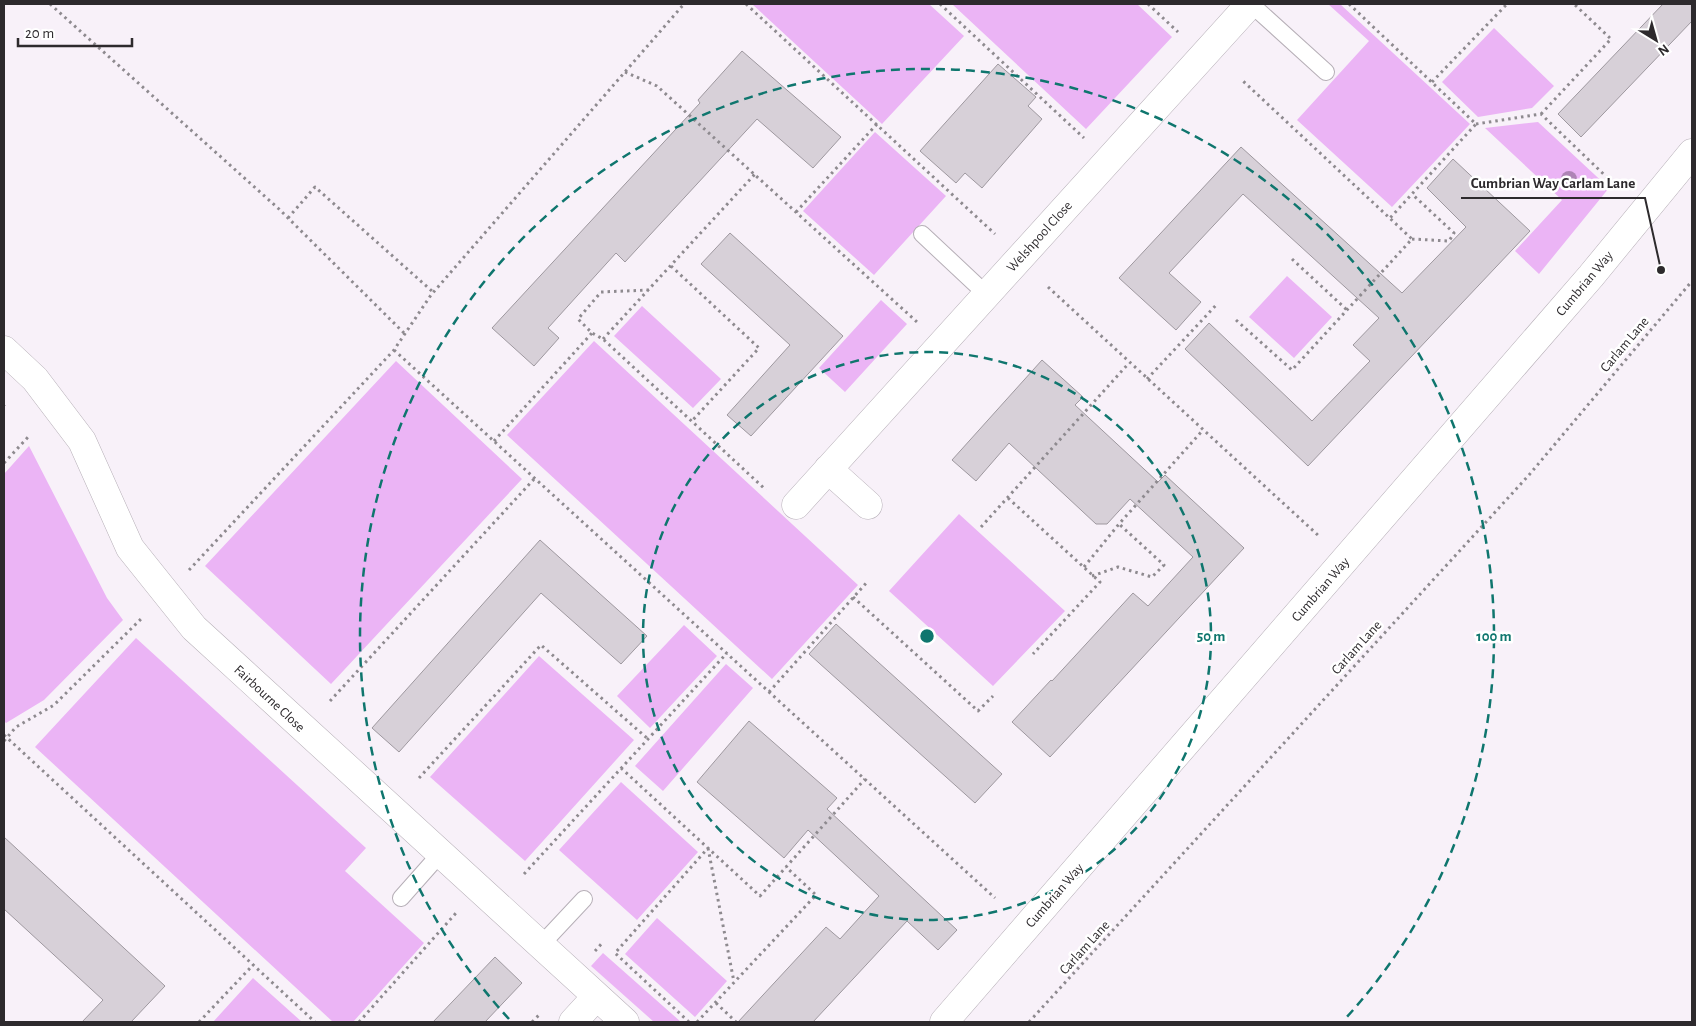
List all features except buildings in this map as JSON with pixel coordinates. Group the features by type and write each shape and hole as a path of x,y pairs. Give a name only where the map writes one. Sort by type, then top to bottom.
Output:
{"street":[{"name":"Welshpool Close","path":"796,505 1247,5"},
{"name":"Cumbrian Way","path":"944,1022 1591,276 1692,153"},
{"name":"Fairbourne Close","path":"4,350 35,379 82,441 130,548 194,628 624,1022"},
{"path":"828,468 868,505"},
{"path":"572,1022 596,997"}],"lane":[{"path":"1247,5 1326,72"},
{"path":"922,234 986,294"},
{"path":"400,898 440,854"},
{"path":"540,946 584,899"}],"path":[{"path":"50,4 288,218 405,334"},
{"path":"316,1022 5,738 16,727 54,705 167,594 394,350 433,292 684,4"},
{"path":"746,4 1000,238"},
{"path":"940,4 1088,142"},
{"path":"1148,4 1184,37"},
{"path":"1349,4 1476,124"},
{"path":"1432,82 1507,4"},
{"path":"1390,218 1476,124 1541,114 1610,39 1574,4"},
{"path":"625,72 657,86 920,324"},
{"path":"1243,81 1412,238 1449,241 1454,233 1412,194"},
{"path":"1541,114 1616,186"},
{"path":"796,212 877,124"},
{"path":"604,339 755,174"},
{"path":"288,218 315,187 433,292"},
{"path":"1236,320 1292,370 1412,238"},
{"path":"1292,259 1347,310"},
{"path":"671,266 759,348 691,422"},
{"name":"Carlam Lane","path":"1029,1022 1529,475 1692,281"},
{"path":"1048,287 1321,538"},
{"path":"649,290 601,292 578,319 592,333 604,339 766,490"},
{"path":"1147,379 1218,303"},
{"path":"494,441 592,333"},
{"path":"394,350 995,898"},
{"path":"981,527 1129,363"},
{"path":"1084,567 1119,524 1203,430"},
{"path":"4,463 29,436"},
{"path":"330,701 534,478"},
{"path":"1008,498 1100,582 1033,654"},
{"path":"1092,576 1118,567 1152,577 1164,565 1119,524"},
{"path":"770,692 868,581"},
{"path":"853,597 978,711 993,696"},
{"path":"419,778 541,645 648,739"},
{"path":"524,874 726,653"},
{"path":"621,768 760,896 865,779"},
{"path":"708,848 734,983"},
{"path":"689,1022 615,953 708,848"},
{"path":"697,1022 816,895 786,867"},
{"path":"200,1022 253,965"},
{"path":"716,1003 736,1022"}],"shaded area":[{"path":"752,4 929,4 964,36 882,124"},
{"path":"952,4 1137,4 1172,37 1086,129"},
{"path":"1328,4 1340,4 1470,124 1392,207 1297,120 1369,41"},
{"path":"1494,28 1554,86 1532,108 1478,117 1442,82"},
{"path":"1538,122 1609,188 1539,274 1515,251 1562,200 1485,128"},
{"path":"875,132 946,196 874,275 803,211"},
{"path":"1287,276 1332,317 1294,358 1249,317"},
{"path":"881,300 907,324 845,392 819,368"},
{"path":"642,306 721,379 693,408 614,336"},
{"path":"594,341 858,585 772,679 507,435"},
{"path":"396,361 522,479 331,684 205,566"},
{"path":"29,446 107,598 123,620 44,700 6,723 4,721 4,474"},
{"path":"959,514 1065,611 993,686 889,591"},
{"path":"684,625 717,656 650,728 617,696"},
{"path":"136,638 366,848 345,871 424,943 353,1022 333,1022 35,747"},
{"path":"539,656 634,740 525,861 430,777"},
{"path":"726,664 753,688 663,791 635,766"},
{"path":"621,782 698,852 637,920 559,850"},
{"path":"657,918 727,981 695,1017 625,954"},
{"path":"603,953 681,1022 654,1022 591,966"},
{"path":"253,978 302,1022 213,1022"}],"place":[{"name":"Cumbrian Way Carlam Lane","path":"1661,270"}]}
